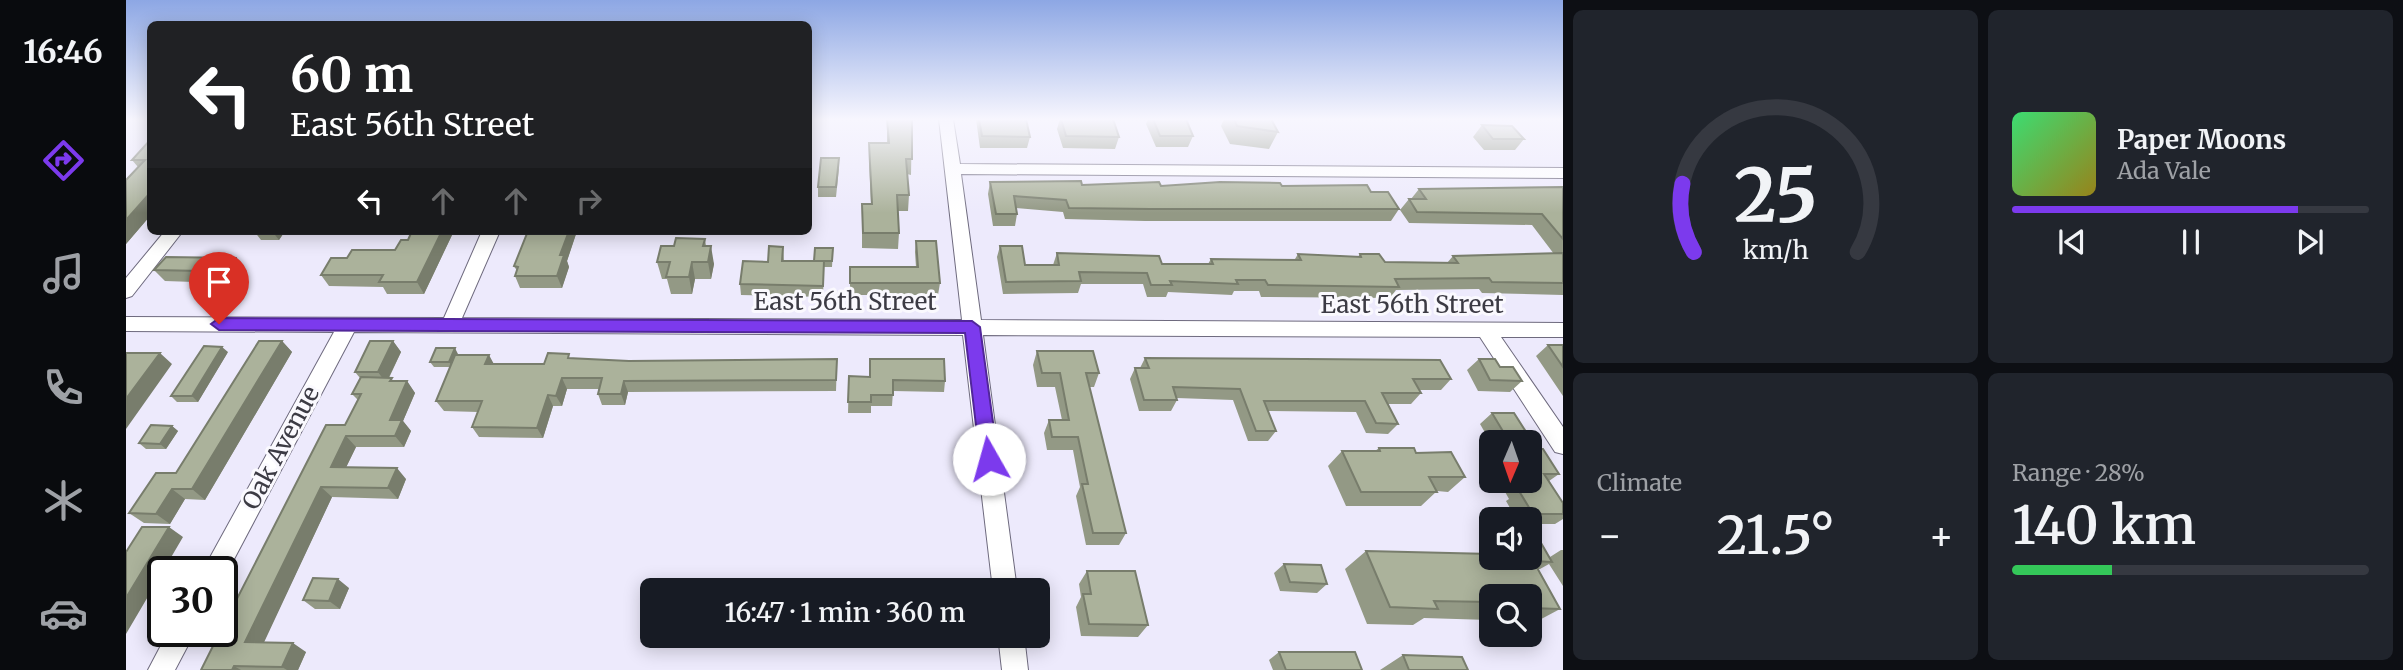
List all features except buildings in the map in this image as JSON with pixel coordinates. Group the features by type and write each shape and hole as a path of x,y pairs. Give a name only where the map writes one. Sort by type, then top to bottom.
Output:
{"street":[{"path":"950,150 1003,578"},
{"path":"952,169 1563,173"},
{"path":"126,291 171,235"},
{"path":"450,325 489,235"},
{"name":"East 56th Street","path":"126,324 1563,330"},
{"name":"Oak Avenue","path":"223,556 348,325"},
{"path":"1486,330 1563,445"},
{"path":"161,670 173,647"},
{"path":"1012,648 1015,670"}],"route":[{"path":"219,324 972,327 989,459"}]}
